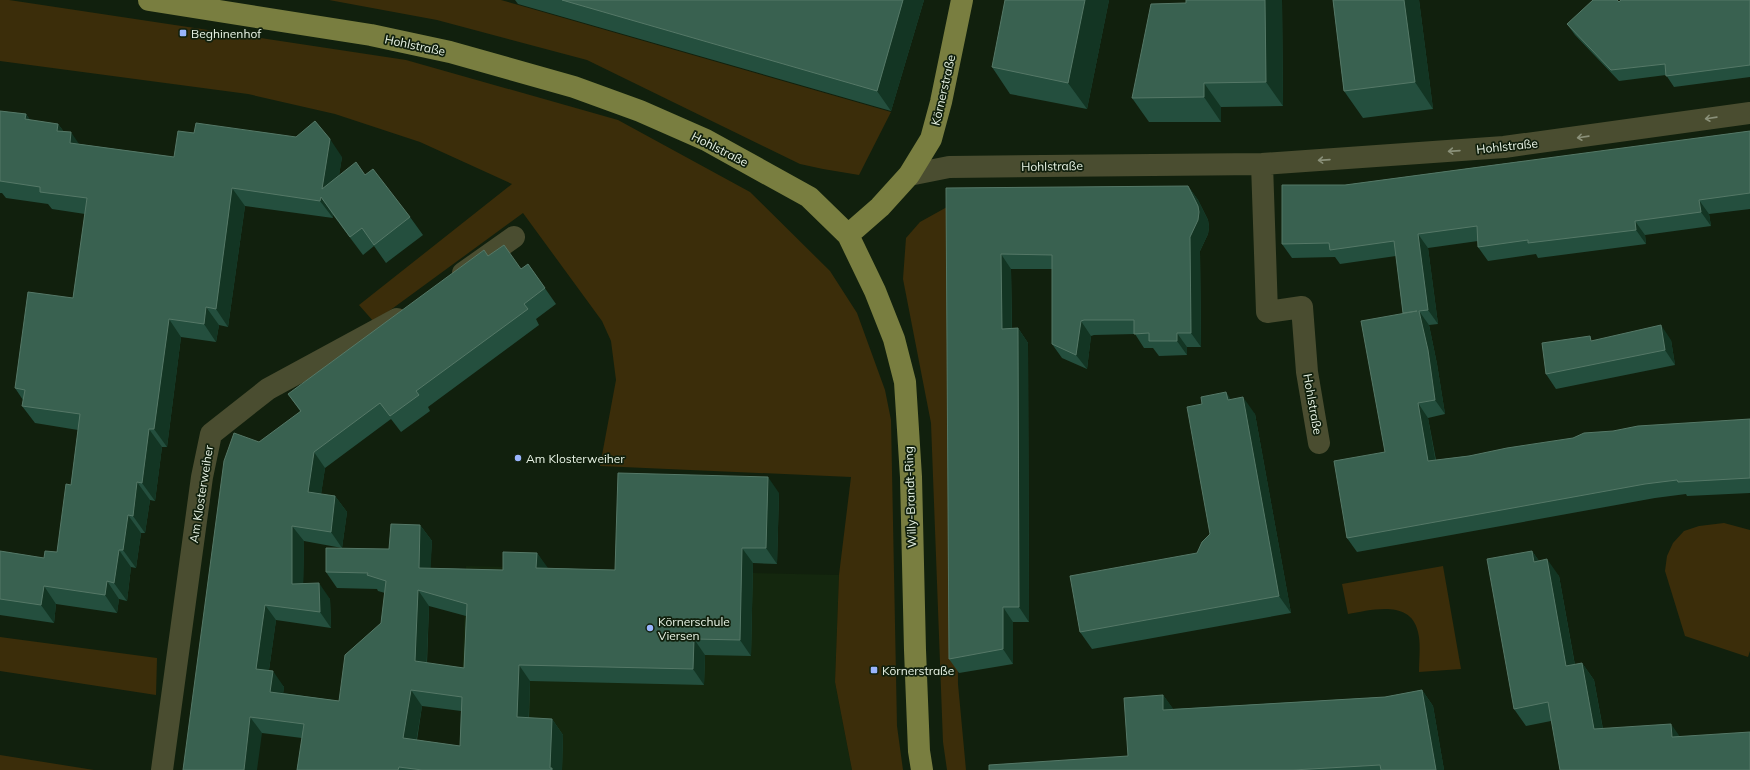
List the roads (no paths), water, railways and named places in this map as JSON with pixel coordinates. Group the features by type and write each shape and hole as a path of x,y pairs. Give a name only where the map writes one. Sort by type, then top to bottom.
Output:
{"main road":[{"name":"Hohlstraße","path":"149,0 370,35 450,52 574,87 640,111 712,144 809,197 848,234"},
{"name":"Körnerstraße","path":"909,175 931,139 941,102 962,0"},
{"path":"848,234 880,207 909,175"},
{"name":"Willy-Brandt-Ring","path":"848,234 875,291 894,339 905,382 911,477 919,750 922,770"}],"street":[{"name":"Hohlstraße","path":"909,175 949,167 1262,164 1504,148 1750,113"},
{"name":"Hohlstraße","path":"1262,164 1267,312 1302,307 1307,372 1319,443"},
{"path":"445,286 514,238"},
{"name":"Am Klosterweiher","path":"162,770 202,477 211,434 268,389 414,308"}],"place":[{"name":"Beghinenhof","path":"183,33"},
{"name":"Am Klosterweiher","path":"518,458"},
{"name":"Körnerschule Viersen","path":"650,628"},
{"name":"Körnerstraße","path":"874,670"}]}
